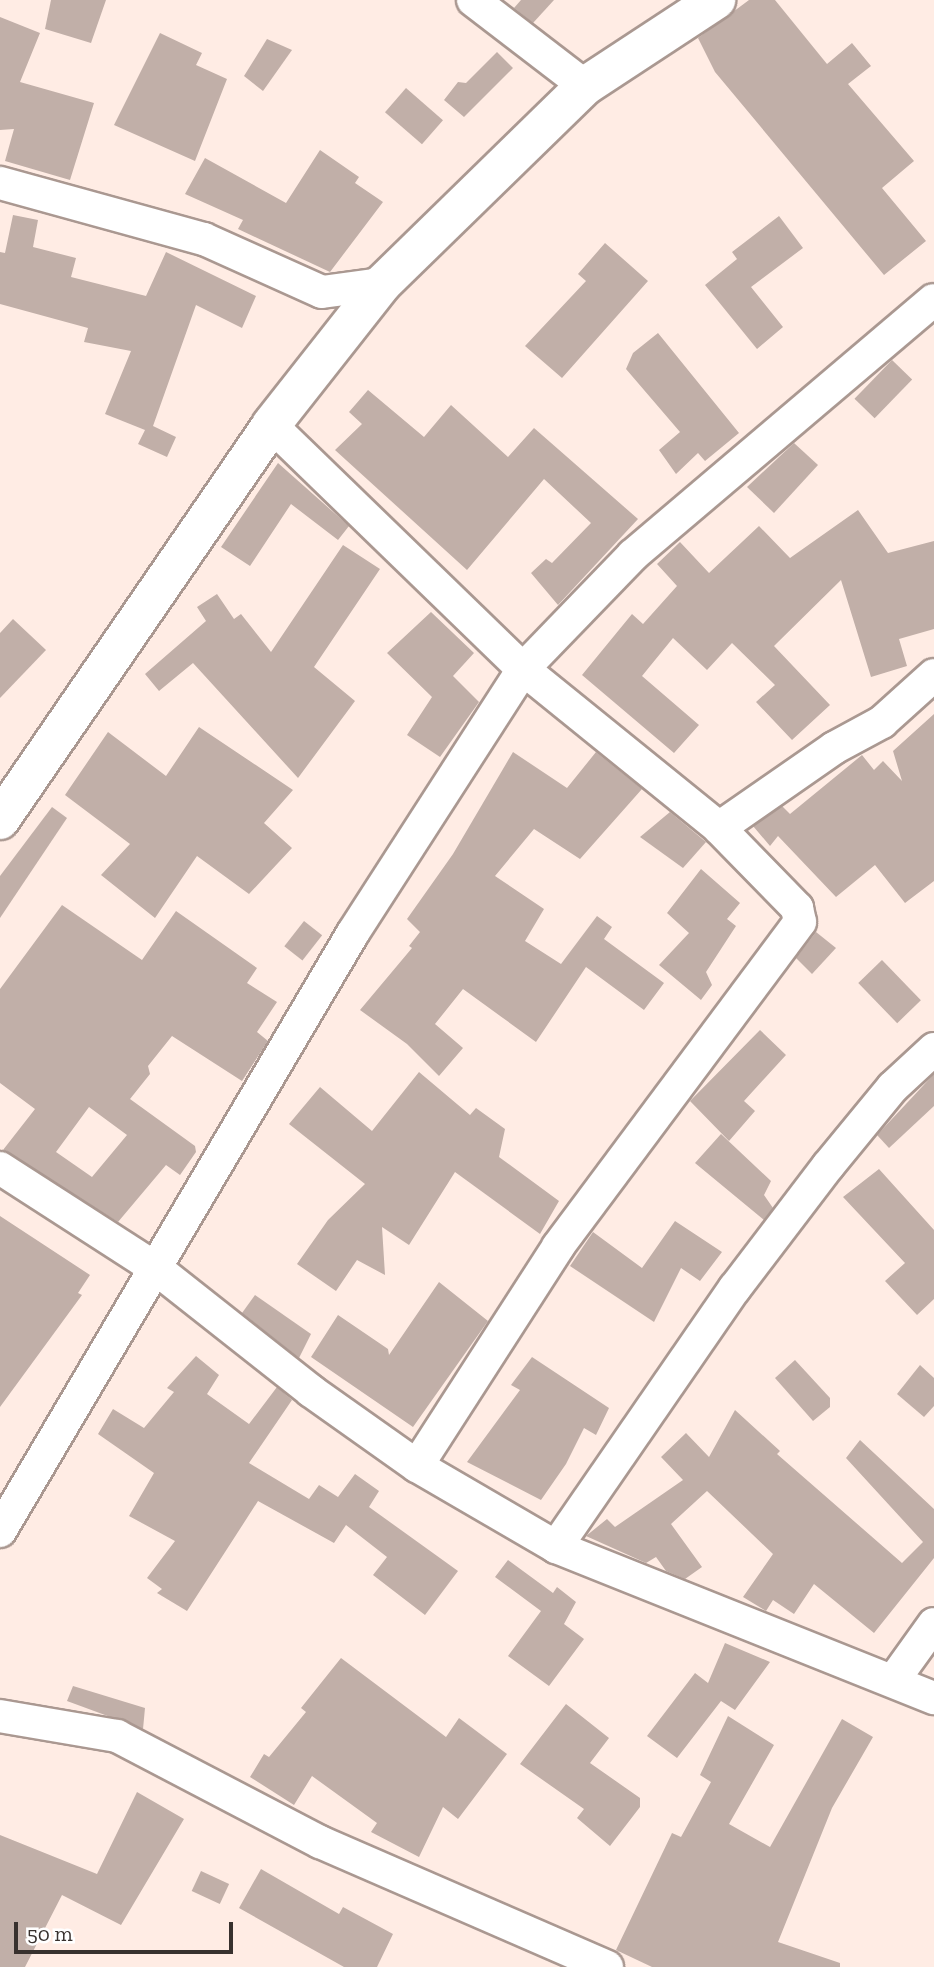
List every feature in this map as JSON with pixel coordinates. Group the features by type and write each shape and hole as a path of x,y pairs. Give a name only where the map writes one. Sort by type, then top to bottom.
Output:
{"street":[{"path":"473,0 584,86"},
{"path":"1,815 271,425 382,284 584,86 716,0"},
{"path":"0,183 204,239 322,292 382,284"},
{"path":"0,1531 158,1270 353,933 523,669 633,555 934,300"},
{"path":"271,425 523,669 719,828 797,908 800,922 558,1247 417,1466"},
{"path":"719,828 834,748 882,722 934,675"},
{"path":"556,1547 735,1289 819,1177 892,1087 934,1049"},
{"path":"0,1168 158,1270 311,1391 417,1466 556,1547 745,1626 934,1698"},
{"path":"893,1681 934,1624"},
{"path":"0,1716 117,1737 320,1842 607,1967"}],"building":[{"path":"51,0 106,0 91,43 45,29"},
{"path":"521,0 554,0 533,23 514,8"},
{"path":"749,0 775,0 827,64 852,43 871,66 848,84 914,161 882,188 926,241 884,275 715,72 698,38"},
{"path":"0,17 40,33 20,82 94,103 70,180 5,161 14,129 0,130"},
{"path":"160,33 202,53 196,65 227,79 195,161 114,125"},
{"path":"267,39 292,50 263,91 244,76"},
{"path":"497,52 513,68 464,117 444,100 458,82 466,83"},
{"path":"406,88 443,120 422,144 385,112"},
{"path":"320,150 359,177 355,183 383,202 330,272 238,229 243,220 185,194 205,158 286,203"},
{"path":"13,215 38,220 33,247 76,258 71,277 146,296 166,252 256,296 242,328 196,305 153,426 176,437 167,457 138,444 145,430 105,414 131,351 84,342 88,328 0,304 0,252 5,253"},
{"path":"779,216 803,248 751,287 783,327 757,349 705,285 737,259 732,252"},
{"path":"605,243 648,281 562,378 525,346 586,281 578,274"},
{"path":"658,333 739,433 705,461 698,453 676,474 659,450 680,432 626,369 633,353"},
{"path":"892,360 912,379 875,418 854,399"},
{"path":"368,390 424,437 451,405 508,457 534,428 638,519 558,605 531,573 546,559 552,563 591,523 544,479 467,570 335,450 362,424 349,412"},
{"path":"794,443 818,465 774,513 747,487"},
{"path":"278,463 349,526 338,540 291,504 250,566 221,547"},
{"path":"858,510 888,553 934,541 934,629 899,639 907,666 871,677 841,580 774,646 830,705 792,740 756,702 775,685 732,643 707,670 673,638 642,676 699,725 674,753 582,675 632,614 643,624 677,586 657,564 680,542 709,573 759,526 790,558"},
{"path":"343,545 380,569 314,667 355,701 298,778 193,663 159,691 145,674 206,621 197,607 217,594 234,619 241,614 271,652"},
{"path":"431,612 474,653 453,676 479,702 440,757 407,735 432,697 387,653"},
{"path":"13,619 46,650 0,698 0,633"},
{"path":"934,714 934,881 905,903 875,865 836,897 778,836 770,846 753,826 782,806 790,814 862,755 874,770 883,761 902,781 893,751"},
{"path":"199,727 293,790 264,823 292,848 249,894 197,856 155,918 101,875 130,844 65,795 108,732 166,776"},
{"path":"513,752 567,788 596,752 642,789 580,859 534,829 495,876 544,909 525,941 561,964 597,916 612,927 604,939 664,983 644,1010 586,967 536,1042 463,989 435,1024 463,1048 439,1076 407,1044 360,1010 412,948 409,946 420,932 407,919 453,854"},
{"path":"52,807 67,818 0,918 0,876"},
{"path":"670,812 706,842 683,868 640,837"},
{"path":"701,869 740,903 727,919 736,926 706,972 712,985 701,1000 659,965 689,933 667,913"},
{"path":"62,905 142,960 176,911 257,968 247,983 277,1002 257,1032 268,1041 242,1081 172,1036 148,1066 150,1074 130,1099 195,1146 196,1152 180,1175 166,1165 118,1222 3,1150 35,1109 0,1083 0,989","holes":["89,1107 127,1135 92,1177 56,1152"]},
{"path":"304,921 322,935 302,960 284,946"},
{"path":"816,932 836,948 812,974 796,958"},
{"path":"882,960 921,1000 897,1023 858,983"},
{"path":"760,1030 786,1055 744,1101 755,1111 729,1141 690,1101"},
{"path":"419,1072 470,1115 476,1108 505,1129 499,1157 559,1201 540,1234 455,1172 409,1245 382,1227 385,1275 357,1260 336,1291 297,1264 328,1220 365,1184 289,1124 320,1087 372,1131"},
{"path":"934,1074 934,1106 889,1148 877,1135"},
{"path":"721,1134 771,1181 764,1195 773,1208 764,1220 695,1163"},
{"path":"879,1169 934,1230 934,1299 917,1315 885,1281 905,1263 843,1197"},
{"path":"0,1216 90,1275 78,1293 82,1295 0,1407"},
{"path":"675,1221 722,1252 700,1281 681,1268 654,1322 570,1266 593,1232 642,1268"},
{"path":"439,1282 488,1321 413,1427 311,1357 338,1315 388,1349 389,1355"},
{"path":"255,1295 311,1334 299,1358 242,1313"},
{"path":"196,1356 219,1375 207,1394 249,1424 277,1387 292,1400 249,1463 309,1499 319,1485 338,1497 355,1474 379,1491 369,1507 458,1571 425,1615 373,1575 387,1557 346,1525 334,1543 258,1501 187,1611 157,1593 162,1589 147,1578 175,1541 129,1516 154,1473 98,1434 113,1409 144,1428 174,1392 167,1388"},
{"path":"532,1357 609,1408 596,1435 584,1428 566,1464 541,1500 467,1462 520,1390 511,1385"},
{"path":"795,1360 830,1398 830,1407 813,1421 775,1378"},
{"path":"920,1365 934,1378 934,1406 924,1417 897,1394"},
{"path":"735,1410 780,1451 777,1454 902,1563 923,1542 846,1458 860,1440 934,1509 934,1558 874,1633 814,1584 794,1614 773,1600 766,1611 743,1597 773,1554 707,1491 671,1524 702,1567 685,1579 666,1571 656,1557 646,1563 586,1536 607,1519 615,1527 683,1480 661,1457 686,1433 709,1457"},
{"path":"508,1560 553,1593 557,1587 576,1602 564,1624 584,1639 549,1686 508,1656 541,1611 495,1577"},
{"path":"725,1643 770,1662 735,1710 721,1701 677,1758 647,1736 695,1673 708,1683"},
{"path":"341,1658 446,1737 459,1718 507,1754 458,1819 443,1807 419,1857 371,1832 377,1823 312,1776 294,1805 250,1777 264,1754 269,1757 306,1712 301,1708"},
{"path":"73,1686 145,1708 143,1729 67,1701"},
{"path":"566,1704 609,1738 590,1763 640,1798 640,1807 610,1846 577,1818 584,1809 520,1764"},
{"path":"728,1716 774,1745 729,1824 770,1847 842,1719 873,1737 832,1808 778,1942 840,1963 840,1967 652,1967 616,1950 672,1833 681,1837 711,1782 700,1775"},
{"path":"137,1792 184,1819 121,1925 62,1895 25,1967 0,1967 0,1835 97,1874"},
{"path":"261,1869 339,1914 343,1907 393,1934 377,1967 344,1967 239,1908"},
{"path":"201,1871 229,1884 220,1904 192,1891"}]}
